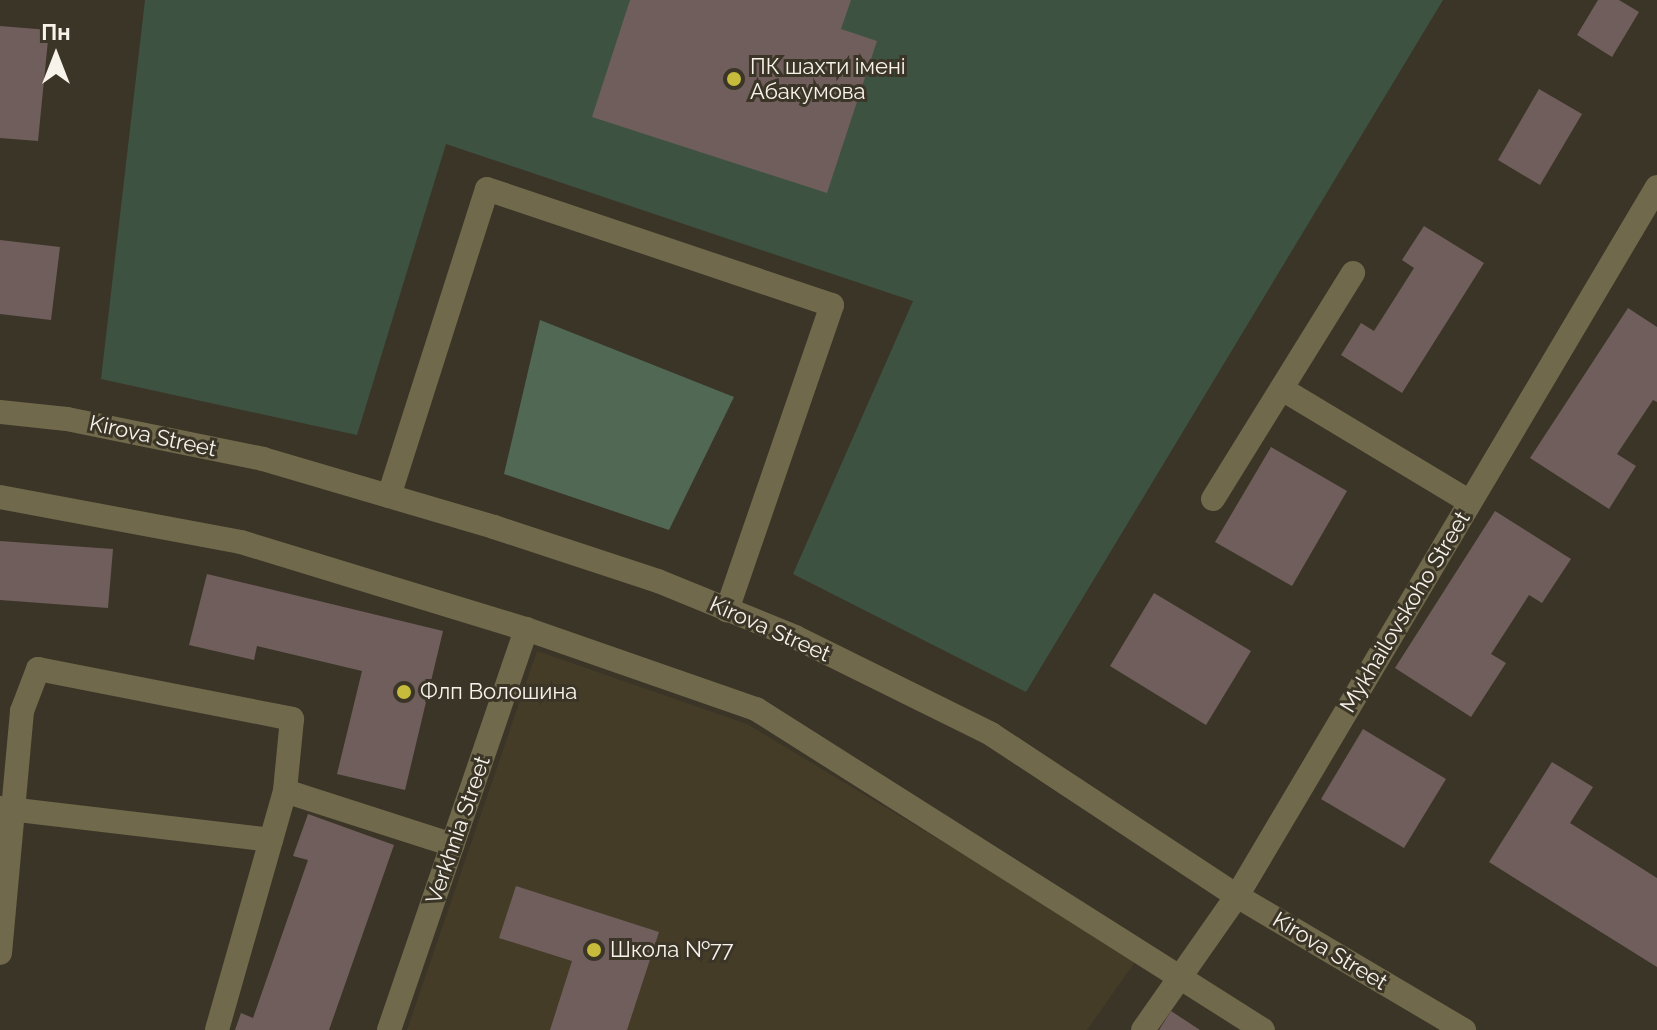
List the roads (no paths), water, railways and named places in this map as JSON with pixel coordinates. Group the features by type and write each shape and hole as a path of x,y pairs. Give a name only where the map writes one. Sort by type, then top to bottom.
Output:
{"street":[{"name":"Mykhailovskoho Street","path":"1143,1030 1237,896 1657,187"},
{"path":"389,496 487,189 832,305 727,610"},
{"path":"1213,499 1353,273"},
{"path":"1282,389 1470,502"},
{"name":"Kirova Street","path":"0,412 67,419 263,459 658,581 795,637 991,734 1237,896 1464,1030"},
{"path":"0,497 241,542 526,629 756,709 1263,1030"},
{"name":"Verkhnia Street","path":"389,1030 526,629"},
{"path":"0,953 7,808 22,711 38,669 292,719 285,791 217,1030"},
{"path":"285,791 453,845"},
{"path":"7,808 271,840"}],"place":[{"name":"ПК шахти імені Абакумова","path":"734,79"},
{"name":"Флп Волошина","path":"404,692"},
{"name":"Школа №77","path":"594,950"}]}
